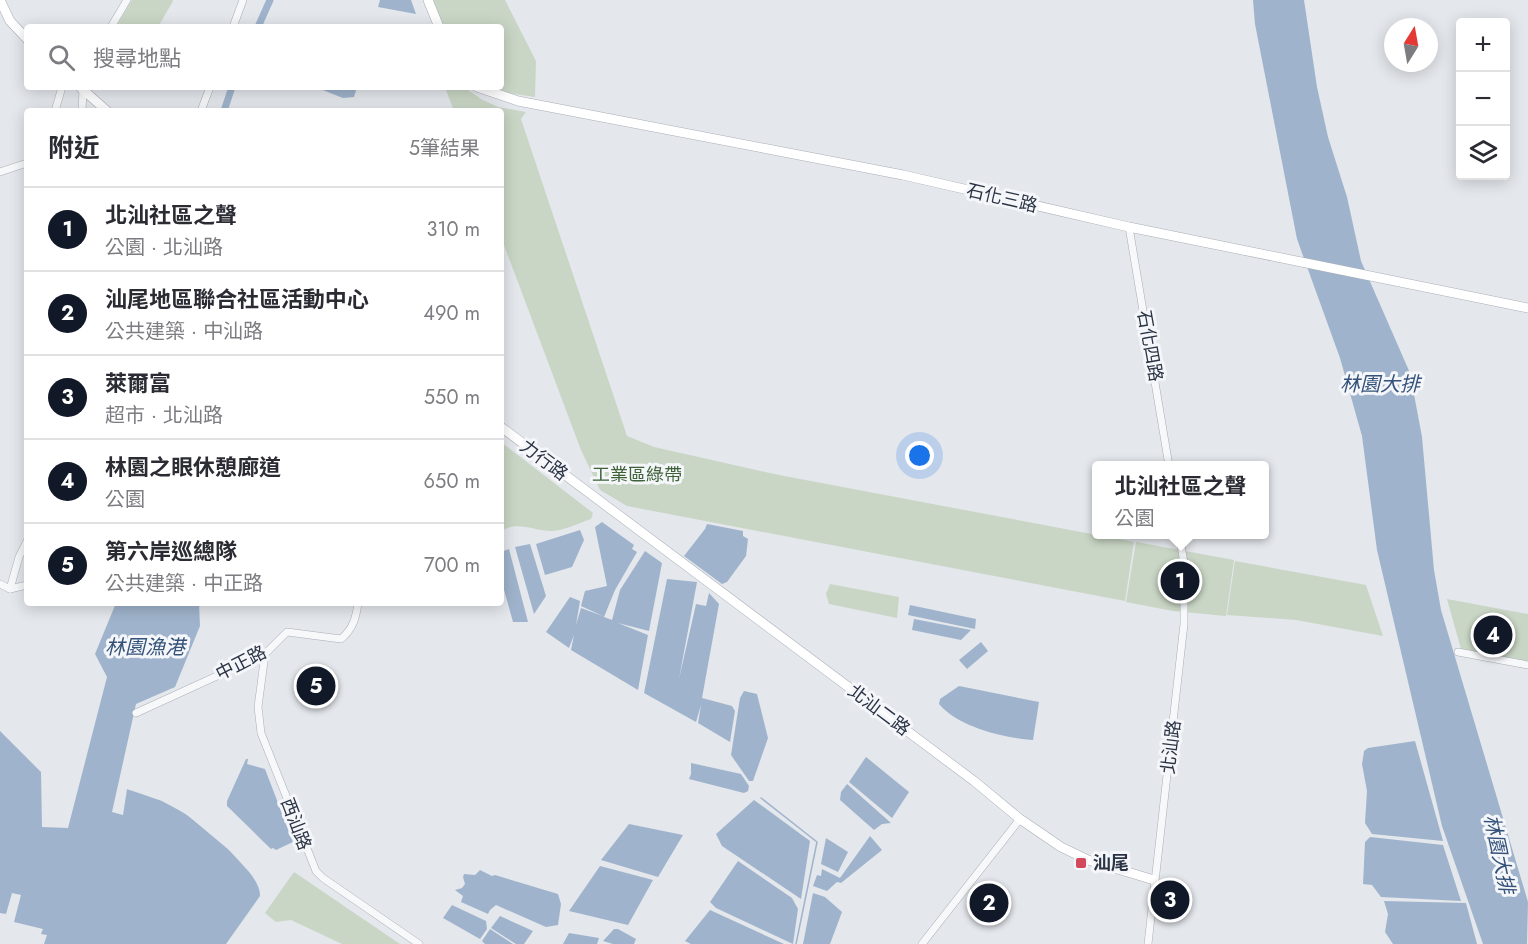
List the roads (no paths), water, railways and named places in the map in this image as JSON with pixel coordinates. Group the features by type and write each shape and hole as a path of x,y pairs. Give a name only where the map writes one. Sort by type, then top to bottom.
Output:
{"street":[{"path":"0,0 10,21 24,36"},
{"path":"113,24 127,0"},
{"path":"234,24 243,0"},
{"path":"428,0 438,24"},
{"path":"56,108 61,90"},
{"path":"81,90 82,108"},
{"path":"83,90 104,108"},
{"path":"202,108 209,90"},
{"name":"石化三路","path":"486,90 518,101 903,175 1129,227 1528,308"},
{"path":"0,172 24,164"},
{"name":"石化四路","path":"1129,227 1168,461"},
{"name":"力行路","path":"504,429 617,514"},
{"name":"北汕二路","path":"617,514 1020,819 1074,855 1154,880"},
{"name":"北汕路","path":"1148,944 1184,624 1185,586 1180,539"},
{"path":"10,589 24,547"},
{"path":"0,584 10,589 24,586"},
{"name":"中正路","path":"136,713 265,654 287,632 293,631 333,640 341,639 349,633 357,606"},
{"path":"1458,652 1528,665"},
{"name":"西汕路","path":"265,654 258,707 261,733 316,871 323,879 419,944"},
{"path":"922,944 1020,819"}],"water":[{"path":"380,0 411,0 416,14 378,7"},
{"name":"林園大排","path":"1253,0 1304,0 1317,87 1328,137 1347,197 1361,261 1410,373 1422,437 1434,570 1441,610 1528,902 1527,944 1483,944 1442,826 1377,550 1362,436 1340,358 1297,239 1255,24"},
{"path":"323,90 356,90 354,97 343,98"},
{"path":"602,522 634,545 632,549 637,552 615,590 604,617 612,620 620,590 645,551 662,563 649,631 618,623 648,635 638,690 571,650 574,635 569,648 546,632 570,597 580,601 576,625 581,608 603,616 581,606 585,591 607,586 595,527"},
{"path":"707,524 743,531 743,536 748,539 746,556 727,582 722,584 684,556"},
{"path":"580,530 584,540 572,567 545,575 536,544"},
{"path":"530,544 546,596 534,614 515,547"},
{"path":"509,549 528,622 513,622 504,590 504,551"},
{"path":"667,579 697,582 679,679 696,604 706,606 709,593 719,604 702,698 732,706 735,711 730,742 698,723 701,705 696,722 644,693"},
{"path":"910,605 976,619 975,629 908,615"},
{"name":"林園漁港","path":"115,606 199,606 200,626 175,687 136,704 112,812 123,815 127,789 155,798 194,820 239,859 258,885 260,896 226,944 44,944 47,935 41,934 43,929 14,922 21,895 12,893 6,914 0,913 0,731 41,772 42,827 68,828 107,677 95,654"},
{"path":"914,619 971,630 961,640 912,630"},
{"path":"981,642 988,651 967,669 959,660"},
{"path":"959,686 1039,702 1033,740 982,730 947,712 939,704 940,699"},
{"path":"744,691 757,694 768,738 753,781 749,781 731,755 740,698"},
{"path":"1415,741 1443,841 1372,834 1365,823 1367,791 1362,764 1364,751 1368,748"},
{"path":"866,757 909,792 892,818 849,782"},
{"path":"248,759 247,764 265,769 293,842 276,850 271,849 227,806 227,801"},
{"path":"691,763 741,774 749,786 748,791 744,793 689,779"},
{"path":"847,784 891,823 882,824 874,830 840,800 841,792"},
{"path":"754,800 810,841 801,899 722,846 716,834"},
{"path":"629,824 683,835 658,877 601,860"},
{"path":"870,836 882,850 841,883 837,882 827,891 813,886 817,875 821,876 822,869 840,878"},
{"path":"1370,837 1443,845 1461,901 1381,897 1372,885 1363,884 1365,842"},
{"path":"826,838 848,852 838,872 821,864"},
{"path":"738,861 792,898 798,909 793,944 716,908 710,902"},
{"path":"600,866 653,880 628,925 569,911"},
{"path":"480,870 492,876 558,894 561,904 558,925 546,927 496,905 488,914 461,902 463,896 455,890 462,888 465,884 464,874 475,875"},
{"path":"813,893 825,897 842,912 830,944 803,944"},
{"path":"1384,901 1466,903 1477,944 1393,944 1385,932 1388,914"},
{"path":"452,905 486,921 487,929 480,939 443,918"},
{"path":"710,910 784,944 691,944 685,941"},
{"path":"500,916 533,931 524,944 516,944 491,928"},
{"path":"490,929 513,944 485,944 482,941"},
{"path":"614,929 636,939 634,944 613,944 603,941"},
{"path":"569,933 599,938 597,944 563,944"}],"waterway":[{"path":"259,24 270,0"},
{"path":"225,108 231,90"},
{"path":"761,798 817,842 796,944"}],"place":[{"name":"北汕社區之聲","path":"1180,581"},
{"name":"林園之眼休憩廊道","path":"1493,635"},
{"name":"第六岸巡總隊","path":"316,686"},
{"name":"汕尾","path":"1081,863"},
{"name":"萊爾富","path":"1170,900"},
{"name":"汕尾地區聯合社區活動中心","path":"989,903"}],"park label":[{"name":"工業區綠帶","path":"637,475"}]}
